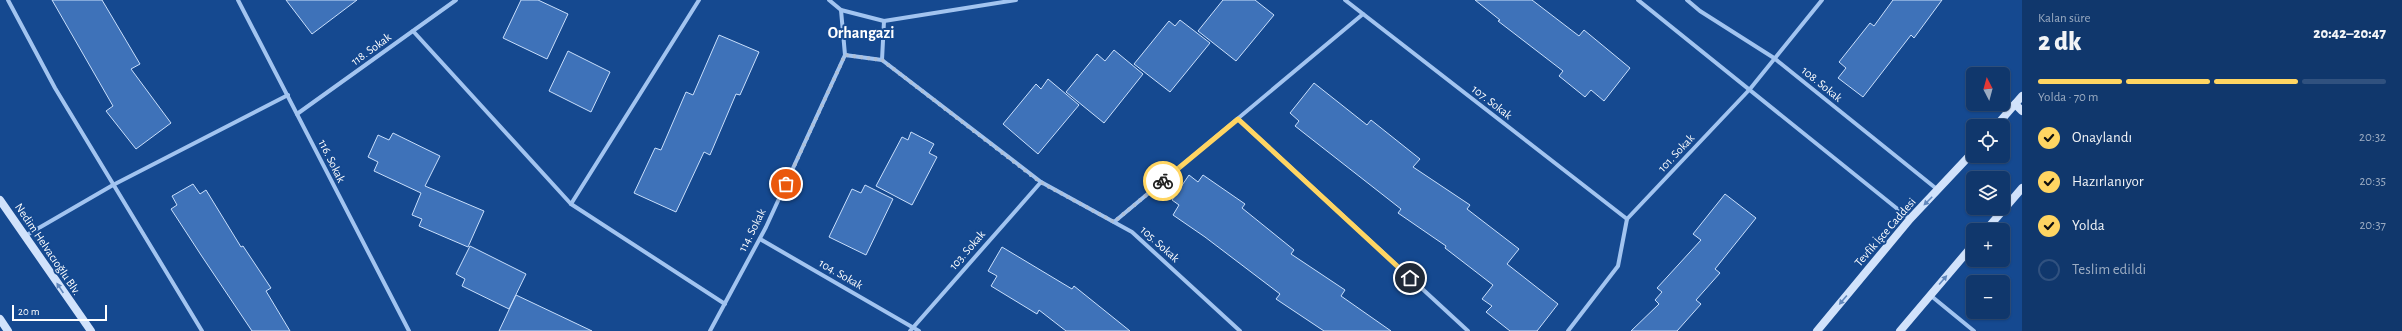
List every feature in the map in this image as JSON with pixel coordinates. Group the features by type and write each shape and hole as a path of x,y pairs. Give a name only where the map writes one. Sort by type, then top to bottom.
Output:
{"main road":[{"path":"2002,119 2022,96"},
{"path":"2015,104 2022,111"},
{"name":"Tevfik İşce Caddesi","path":"1817,331 1910,219 1939,191 1966,160"},
{"path":"1992,223 2022,188"},
{"name":"Nedim Helvacıoğlu Blv.","path":"0,200 91,331"},
{"path":"1900,331 1966,253"},
{"path":"0,320 8,331"}],"street":[{"path":"8,0 55,88 202,331"},
{"name":"116. Sokak","path":"238,0 298,114 360,240 409,331"},
{"name":"118. Sokak","path":"298,114 456,0"},
{"path":"571,204 699,0"},
{"path":"829,0 841,10 884,21 1016,0"},
{"name":"107. Sokak","path":"1345,0 1627,219"},
{"path":"1638,0 1910,219"},
{"name":"108. Sokak","path":"1687,0 1700,11 1774,58 1939,191"},
{"name":"101. Sokak","path":"1627,219 1750,89 1822,0"},
{"name":"114. Sokak","path":"710,331 760,239 845,55 841,10"},
{"path":"1114,222 1363,14"},
{"path":"845,55 882,60 884,21"},
{"path":"413,31 571,204 725,304"},
{"name":"105. Sokak","path":"882,60 1040,182 1132,232 1240,331"},
{"path":"24,236 113,185 288,95"},
{"path":"1238,119 1468,331"},
{"name":"103. Sokak","path":"910,331 1040,182"},
{"path":"1568,331 1618,266 1627,219"},
{"name":"104. Sokak","path":"760,239 913,326 919,331"},
{"path":"1930,294 1974,331"}],"building":[{"path":"52,0 102,0 140,64 131,69 171,123 136,149 106,111 113,106"},
{"path":"286,0 357,0 312,34"},
{"path":"521,0 538,0 568,14 547,59 503,38"},
{"path":"1223,0 1255,0 1274,15 1236,61 1198,31"},
{"path":"1475,0 1532,0 1579,36 1584,30 1630,68 1604,101 1591,90 1585,97 1559,76 1563,71 1498,21 1500,20"},
{"path":"1893,0 1942,0 1914,38 1911,35 1863,97 1838,78 1846,68 1839,62 1870,23 1874,26"},
{"path":"1180,20 1210,43 1170,92 1134,64 1169,21 1175,26"},
{"path":"719,35 759,52 740,95 736,94 710,155 704,152 676,212 634,193 655,148 661,150 686,92 693,95"},
{"path":"1114,50 1143,74 1104,123 1066,92 1097,54 1105,61"},
{"path":"568,51 610,72 591,112 549,91"},
{"path":"1048,79 1079,105 1038,154 1003,124 1036,84 1041,89"},
{"path":"1314,83 1367,125 1371,120 1420,159 1413,167 1470,205 1467,209 1519,249 1507,264 1558,304 1537,331 1510,331 1486,312 1492,306 1482,299 1493,285 1445,248 1446,246 1398,213 1401,209 1295,126 1299,121 1290,113"},
{"path":"911,132 934,144 929,153 937,157 912,205 876,186 902,137 908,140"},
{"path":"393,133 440,156 425,186 484,211 468,247 419,226 422,219 412,215 421,193 374,171 378,162 368,157 378,135 389,140"},
{"path":"1189,175 1198,182 1203,175 1245,204 1242,208 1294,250 1291,254 1345,290 1341,296 1391,331 1324,331 1276,299 1280,294 1205,237 1173,215 1179,205 1172,200"},
{"path":"193,184 200,194 206,190 241,247 243,246 271,288 266,291 290,331 252,331 201,255 171,209 177,205 172,196"},
{"path":"865,185 893,199 866,255 829,237 852,189 861,193"},
{"path":"1725,194 1756,218 1715,269 1720,273 1696,300 1701,304 1677,331 1631,331 1659,304 1655,300 1662,292 1657,288 1701,240 1693,234"},
{"path":"470,246 526,274 509,309 462,286 465,279 456,274"},
{"path":"1002,247 1072,289 1074,286 1130,331 1066,331 1039,310 1037,314 991,286 997,276 988,271"},
{"path":"516,295 592,331 499,331"}],"way so far":[{"path":"786,184 845,55 882,60 1040,182 1114,222 1163,181"}],"district":[{"name":"Orhangazi","path":"861,32"}],"route":[{"path":"1163,181 1238,119 1410,278"}]}
